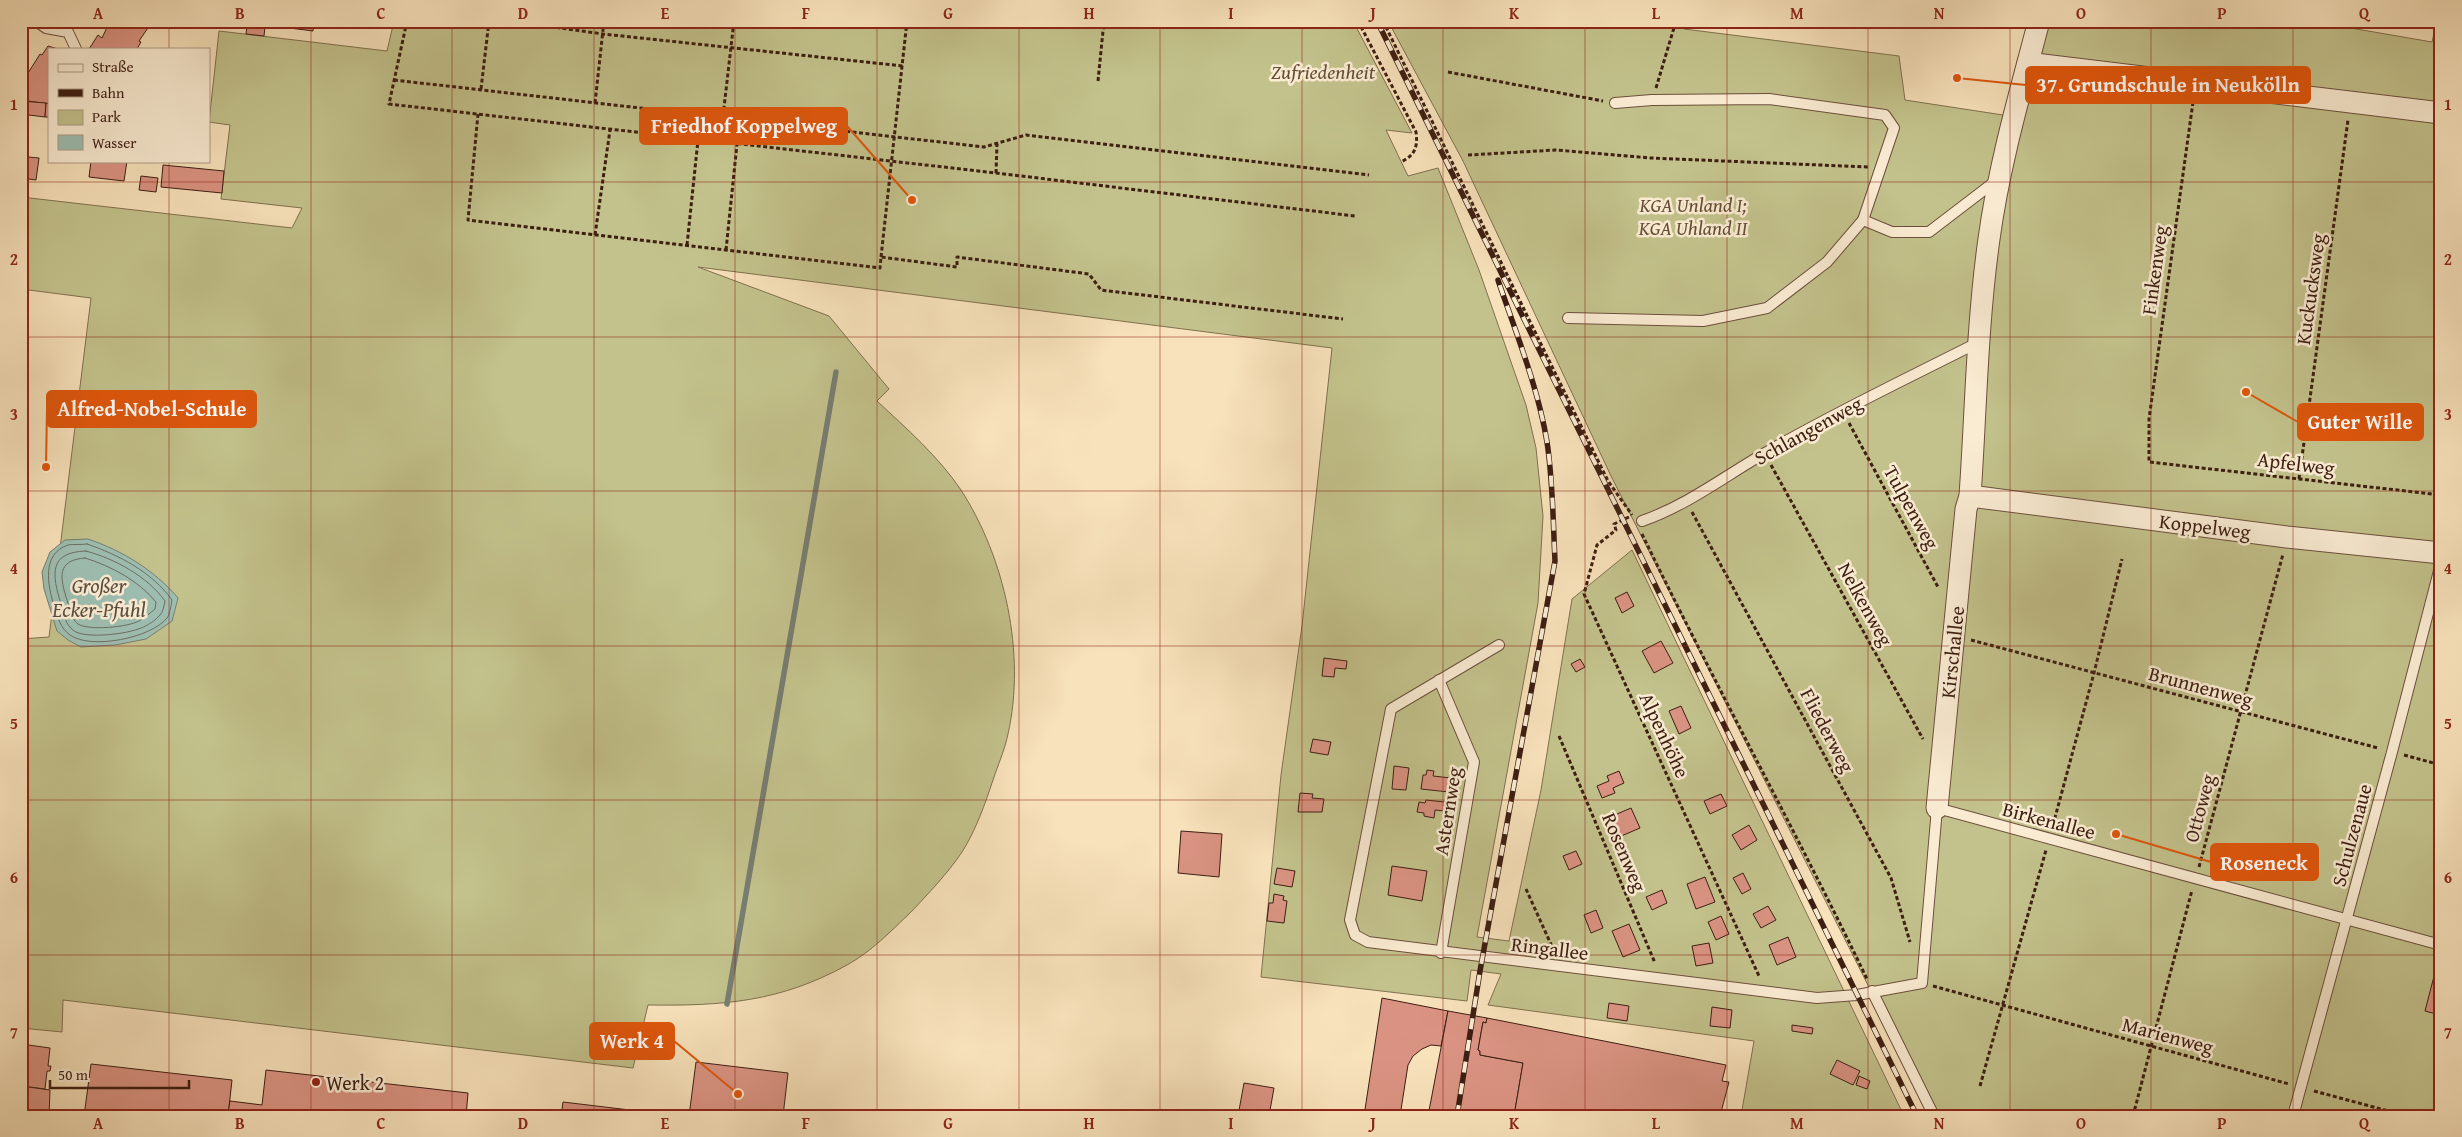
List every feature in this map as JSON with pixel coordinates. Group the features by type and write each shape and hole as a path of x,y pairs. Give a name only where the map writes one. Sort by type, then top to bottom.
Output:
{"street":[{"path":"1970,496 1977,343 1989,239 1999,178 2039,21"},
{"path":"2028,63 2065,69 2195,82 2441,113"},
{"name":"Koppelweg","path":"1970,496 2287,537 2441,553"},
{"name":"Kirschallee","path":"1937,808 1966,509 1970,496"}],"lane":[{"path":"36,21 46,28 68,32 76,48"},
{"path":"1568,318 1704,321 1767,308 1827,262 1863,220 1894,128 1885,115 1769,99 1652,100 1615,103"},
{"path":"1863,220 1892,232 1929,232 1999,178"},
{"name":"Schlangenweg","path":"1637,519 1664,514 1765,453 1842,410 1977,343"},
{"name":"Schulzenaue","path":"2293,1116 2392,752 2441,563"},
{"name":"Ringallee","path":"1499,645 1391,709 1350,920 1355,935 1368,942 1441,953 1560,965 1662,980 1818,998 1857,995 1922,982"},
{"name":"Asternweg","path":"1439,680 1474,762 1441,953"},
{"path":"1922,982 1937,808"},
{"name":"Birkenallee","path":"1937,808 2441,945"},
{"path":"1872,991 1934,1116"}],"path":[{"path":"406,21 389,104 1355,216"},
{"path":"481,89 489,21"},
{"path":"511,21 603,34 903,66"},
{"path":"595,103 604,21"},
{"path":"720,142 734,21"},
{"path":"478,114 468,220 880,268 907,21"},
{"path":"1098,81 1104,21"},
{"path":"1330,21 1359,23 1416,132 1418,143 1416,151 1401,162"},
{"path":"1383,21 1608,481 1637,519 1701,655 1743,730 1872,991"},
{"path":"1652,100 1676,21"},
{"path":"1448,72 1615,103"},
{"path":"394,80 984,146 997,144 1026,134 1369,175"},
{"name":"Finkenweg","path":"2149,462 2149,419 2195,82"},
{"name":"Kuckucksweg","path":"2299,479 2350,102"},
{"path":"595,235 610,130"},
{"path":"687,245 698,140"},
{"path":"726,250 737,144"},
{"path":"996,173 997,144"},
{"path":"1468,155 1556,150 1651,158 1881,167"},
{"path":"881,257 957,267 957,257 1089,274 1101,290 1343,319"},
{"name":"Tulpenweg","path":"1842,410 1955,627"},
{"name":"Nelkenweg","path":"1765,453 1941,770"},
{"name":"Apfelweg","path":"2149,462 2441,495"},
{"name":"Fliederweg","path":"1686,500 1891,878 1911,945"},
{"name":"Alpenhöhe","path":"1637,519 1614,524 1616,530 1597,544 1584,594 1766,993"},
{"name":"Ottoweg","path":"2133,1116 2287,537"},
{"name":"Brunnenweg","path":"1955,627 2241,712 2441,765"},
{"name":"Rosenweg","path":"1560,736 1662,980"},
{"path":"1526,889 1560,965"},
{"name":"Marienweg","path":"1922,982 2407,1116"}],"green space":[{"name":"Zufriedenheit","path":"394,21 1353,21 1412,133 1386,130 1408,176 1438,168 1479,270 1526,405 1536,448 1543,516 1538,603 1477,937 1509,941 1541,790 1572,599 1632,550 1904,1116 1741,1116 1754,1041 1488,1005 1501,974 1471,970 1467,1001 1261,977 1281,775 1302,626 1332,348 698,267 829,316 889,389 877,401 922,443 952,478 976,517 989,546 1000,576 1013,640 1013,703 1005,745 980,817 962,852 938,883 911,912 873,947 856,960 822,977 774,994 726,1003 648,1005 633,1068 63,1000 62,1032 21,1028 21,639 49,637 91,298 21,289 21,197 292,228 302,208 221,199 230,125 210,122 219,31 387,51"},
{"name":"KGA Unland I; KGA Uhland II","path":"1388,21 1685,21 1684,29 1899,56 1905,100 2003,115 2032,21 2310,21 2432,42 2437,21 2441,21 2441,1116 1934,1116 1611,476 1463,161"}],"water":[{"name":"Großer Ecker-Pfuhl","path":"88,539 126,556 148,570 169,588 178,598 172,621 146,639 115,645 81,647 57,631 44,589 42,572 50,552 65,540"}],"building":[{"path":"110,21 152,22 139,41 141,42 138,48 90,48 98,35 102,38"},
{"path":"248,21 266,21 265,27 247,25"},
{"path":"282,21 314,21 313,31 282,27"},
{"path":"2341,21 2361,21 2361,25"},
{"path":"247,25 265,27 264,36 246,34"},
{"path":"48,46 55,48 48,48 48,104 21,100 21,87 25,78 40,54 42,55"},
{"path":"21,101 46,103 45,117 21,114"},
{"path":"46,103 48,104 48,117 45,117"},
{"path":"28,157 39,158 36,180 21,178 21,167 26,168"},
{"path":"91,162 127,162 124,181 89,177"},
{"path":"163,165 224,171 222,193 161,187"},
{"path":"141,176 158,178 156,192 139,190"},
{"path":"1627,592 1634,606 1622,613 1615,598"},
{"path":"1661,641 1673,663 1654,673 1642,651"},
{"path":"1324,658 1347,661 1346,669 1335,668 1334,677 1322,676"},
{"path":"1580,659 1585,667 1576,672 1571,664"},
{"path":"1681,706 1691,728 1679,734 1669,711"},
{"path":"1313,739 1331,742 1328,755 1310,752"},
{"path":"1394,766 1409,768 1406,790 1392,789"},
{"path":"1427,770 1434,771 1433,776 1451,778 1449,792 1421,789 1423,775 1426,775"},
{"path":"1619,771 1624,783 1613,788 1615,793 1602,798 1597,786 1609,781 1607,776"},
{"path":"1300,793 1313,794 1312,798 1324,799 1322,812 1298,812"},
{"path":"1721,794 1727,806 1710,814 1704,801"},
{"path":"1426,800 1445,802 1444,811 1435,810 1434,818 1417,812 1419,802 1425,803"},
{"path":"1631,808 1640,828 1619,837 1610,817"},
{"path":"1749,825 1757,840 1741,850 1732,835"},
{"path":"1181,831 1222,834 1219,877 1178,873"},
{"path":"1576,851 1582,864 1569,870 1563,856"},
{"path":"1392,866 1427,871 1422,901 1388,895"},
{"path":"1277,868 1295,871 1292,887 1274,884"},
{"path":"1743,873 1751,889 1742,894 1733,878"},
{"path":"1705,877 1715,902 1696,909 1687,884"},
{"path":"1662,890 1667,903 1652,910 1646,897"},
{"path":"1274,894 1284,896 1283,900 1287,901 1284,923 1267,921 1269,903 1273,903"},
{"path":"1768,906 1776,920 1761,928 1753,914"},
{"path":"1596,910 1603,928 1591,933 1584,915"},
{"path":"1721,916 1729,934 1716,940 1708,922"},
{"path":"1629,924 1640,950 1623,957 1612,931"},
{"path":"1788,937 1796,957 1777,965 1769,945"},
{"path":"1709,943 1713,963 1696,966 1692,946"},
{"path":"2439,957 2441,958 2440,1015 2425,1011"},
{"path":"1382,998 1448,1011 1441,1046 1431,1045 1422,1049 1413,1056 1408,1065 1400,1116 1364,1116"},
{"path":"1609,1003 1629,1006 1627,1021 1607,1018"},
{"path":"1712,1007 1732,1010 1730,1028 1710,1026"},
{"path":"1448,1011 1487,1018 1486,1023 1483,1022 1478,1050 1480,1055 1523,1063 1514,1116 1428,1116"},
{"path":"1487,1018 1726,1065 1722,1081 1729,1082 1720,1116 1514,1116 1523,1063 1480,1055 1478,1050 1483,1022 1486,1023"},
{"path":"1792,1025 1813,1028 1812,1034 1792,1031"},
{"path":"21,1044 50,1048 48,1066 51,1066 50,1071 47,1071 45,1089 21,1086"},
{"path":"1837,1060 1860,1071 1853,1085 1830,1074"},
{"path":"696,1062 788,1073 783,1116 689,1116"},
{"path":"91,1064 232,1080 228,1116 84,1116"},
{"name":"Werk 2","path":"266,1070 468,1093 466,1116 251,1116 228,1113 230,1101 262,1105"},
{"path":"1859,1076 1870,1081 1867,1089 1856,1085"},
{"path":"1244,1083 1274,1088 1269,1116 1238,1116"},
{"path":"21,1086 50,1090 49,1116 21,1116"},
{"path":"563,1102 680,1116 561,1116"}],"waterway":[{"path":"727,1004 836,372"}],"railway":[{"path":"1377,21 1917,1116"},
{"path":"1457,1116 1480,971 1555,561 1553,501 1543,421 1526,360 1498,280"}],"place":[{"name":"37. Grundschule in Neukölln","path":"1957,78"},
{"name":"Friedhof Koppelweg","path":"912,200"},
{"name":"Guter Wille","path":"2246,392"},
{"name":"Alfred-Nobel-Schule","path":"46,467"},
{"name":"Roseneck","path":"2116,834"},
{"name":"Werk 2","path":"316,1082"},
{"name":"Werk 4","path":"738,1094"}]}
